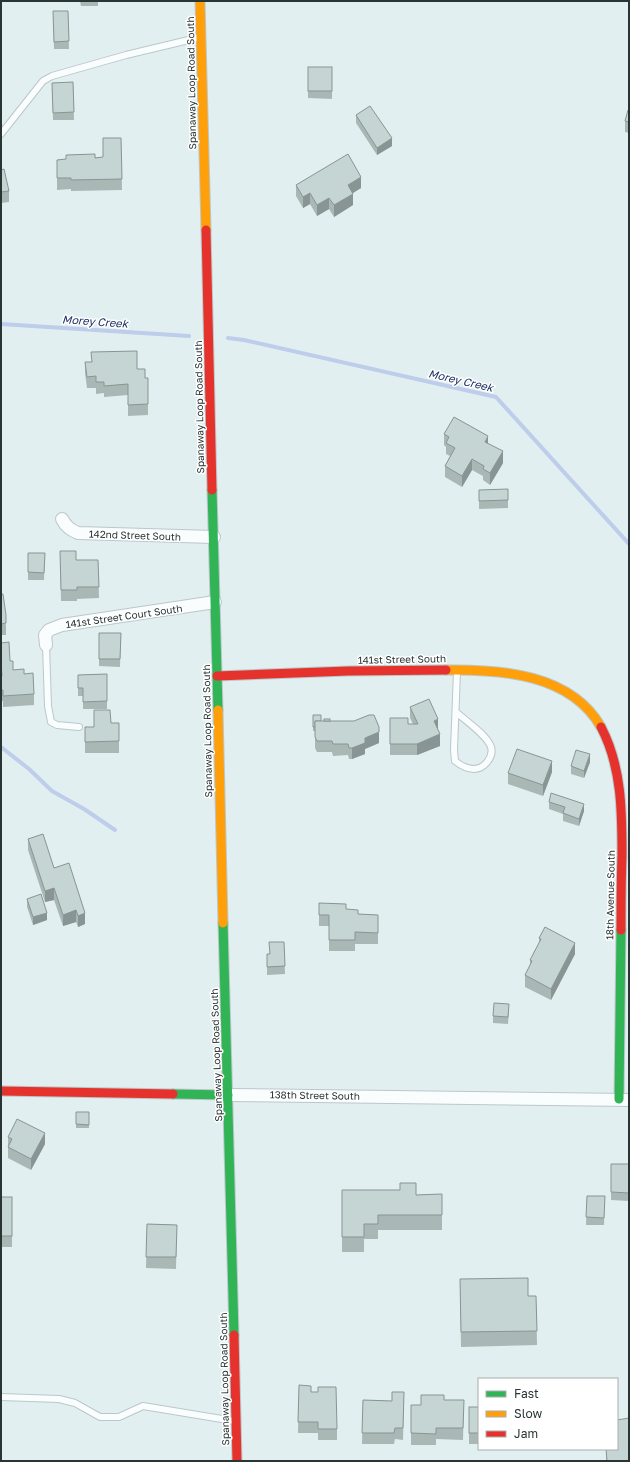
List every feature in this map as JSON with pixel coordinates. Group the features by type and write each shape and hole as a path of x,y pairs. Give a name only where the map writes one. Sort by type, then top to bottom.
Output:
{"main road":[{"name":"Spanaway Loop Road South","path":"200,1 237,1461"},
{"name":"141st Street South","path":"217,676 401,670 485,670 525,676 548,684 570,695 580,703"},
{"name":"18th Avenue South","path":"580,703 596,720 610,743 622,796 624,1100"},
{"name":"138th Street South","path":"1,1091 228,1095"}],"street":[{"name":"142nd Street South","path":"62,519 65,525 78,533 214,537"},
{"name":"141st Street Court South","path":"46,644 45,635 49,630 62,625 215,602"},
{"name":"138th Street South","path":"228,1095 624,1100"}],"lane":[{"path":"1,134 43,81 52,76 126,55 201,38"},
{"path":"46,644 48,706 51,722 57,725 79,727"},
{"path":"456,712 488,740 491,748 491,754 488,762 480,768 466,768 455,761 454,750 457,670"},
{"path":"1,1397 59,1399 76,1403 100,1417 119,1417 143,1406 236,1421"}],"building":[{"path":"53,11 68,11 69,41 54,42"},
{"path":"308,67 332,67 332,91 308,91"},
{"path":"73,82 74,112 53,113 52,83"},
{"path":"370,106 392,138 377,148 356,115"},
{"path":"628,110 629,111 629,122 625,121"},
{"path":"103,138 121,138 122,179 71,180 71,178 57,178 57,160 66,159 66,155 95,154 95,158 103,157"},
{"path":"348,154 361,177 348,185 353,194 334,205 329,198 317,205 310,193 303,197 296,185"},
{"path":"4,169 9,191 1,192 1,170"},
{"path":"137,351 137,369 145,369 145,378 148,378 148,404 128,405 128,384 104,386 104,382 96,382 96,376 87,377 85,362 92,362 91,352"},
{"path":"454,417 488,436 485,442 503,451 490,473 483,469 484,466 472,459 462,476 445,466 455,448 446,443 449,437 444,434"},
{"path":"508,489 508,500 479,501 479,490"},
{"path":"60,551 76,551 76,560 98,560 99,587 77,587 77,590 61,590"},
{"path":"28,553 45,553 44,573 28,572"},
{"path":"1,594 3,594 6,623 1,624"},
{"path":"99,633 121,633 120,659 99,659"},
{"path":"9,642 10,661 13,661 13,670 24,669 24,674 33,673 34,694 3,696 3,690 1,690 1,643"},
{"path":"107,674 107,701 83,702 83,688 78,688 78,675"},
{"path":"429,699 438,719 434,721 440,734 417,744 390,744 390,718 408,718 408,724 418,724 410,707"},
{"path":"94,710 110,710 111,723 119,723 119,741 85,742 85,727 94,727"},
{"path":"313,715 321,715 321,721 315,721 315,727 313,727"},
{"path":"369,715 374,715 379,727 379,732 365,738 365,743 349,748 348,744 333,744 332,741 317,741 315,737 315,721 354,721"},
{"path":"324,719 330,719 330,721 324,721"},
{"path":"517,749 552,761 543,785 508,773"},
{"path":"576,750 590,754 584,771 571,766"},
{"path":"551,793 584,804 579,819 563,813 565,807 549,802"},
{"path":"43,834 54,868 69,863 85,913 78,916 76,910 63,915 54,888 45,891 28,839"},
{"path":"41,894 47,913 33,917 27,899"},
{"path":"319,903 346,904 346,909 358,910 358,914 378,915 378,933 355,932 355,940 329,940 329,915 319,915"},
{"path":"545,927 575,943 551,989 525,975 532,961 530,960 541,939 539,938"},
{"path":"269,942 284,942 285,966 267,967 267,954 270,954"},
{"path":"494,1003 509,1004 508,1017 493,1016"},
{"path":"76,1112 89,1112 89,1125 76,1124"},
{"path":"17,1119 45,1133 31,1159 8,1147 12,1139 8,1137"},
{"path":"611,1164 629,1164 629,1193 611,1192"},
{"path":"400,1183 416,1183 416,1195 442,1194 442,1215 378,1215 378,1224 364,1224 364,1237 342,1237 342,1190 400,1190"},
{"path":"587,1196 605,1196 604,1218 586,1217"},
{"path":"1,1197 12,1197 12,1236 1,1236"},
{"path":"147,1224 177,1225 176,1257 146,1257"},
{"path":"528,1278 528,1296 536,1296 537,1331 461,1332 460,1279"},
{"path":"299,1385 311,1386 311,1392 318,1392 318,1387 336,1387 337,1429 318,1429 318,1422 298,1422"},
{"path":"392,1392 404,1392 403,1428 395,1428 394,1433 362,1433 363,1400 392,1401"},
{"path":"421,1395 444,1395 444,1400 464,1400 463,1428 436,1428 436,1434 411,1433 411,1405 421,1405"},
{"path":"469,1407 478,1407 478,1433 469,1433"},
{"path":"629,1418 629,1461 607,1461 606,1450 618,1450 618,1420"}],"waterway":[{"name":"Morey Creek","path":"1,324 189,336"},
{"name":"Morey Creek","path":"228,338 244,340 496,397 629,544"},
{"path":"1,747 29,769 52,791 84,809 115,830"}],"traffic: fast":[{"path":"212,490 218,710"},
{"path":"223,923 234,1335"},
{"path":"619,1099 621,930"},
{"path":"173,1094 228,1095"}],"traffic: slow":[{"path":"200,1 206,230"},
{"path":"446,670 489,671 511,674 533,678 553,685 572,696 588,709 601,727"},
{"path":"218,710 223,923"}],"traffic: jam":[{"path":"206,230 212,490"},
{"path":"217,676 348,671 446,670"},
{"path":"601,727 613,758 617,774 621,806 621,930"},
{"path":"1,1091 173,1094"},
{"path":"234,1335 237,1461"}]}
